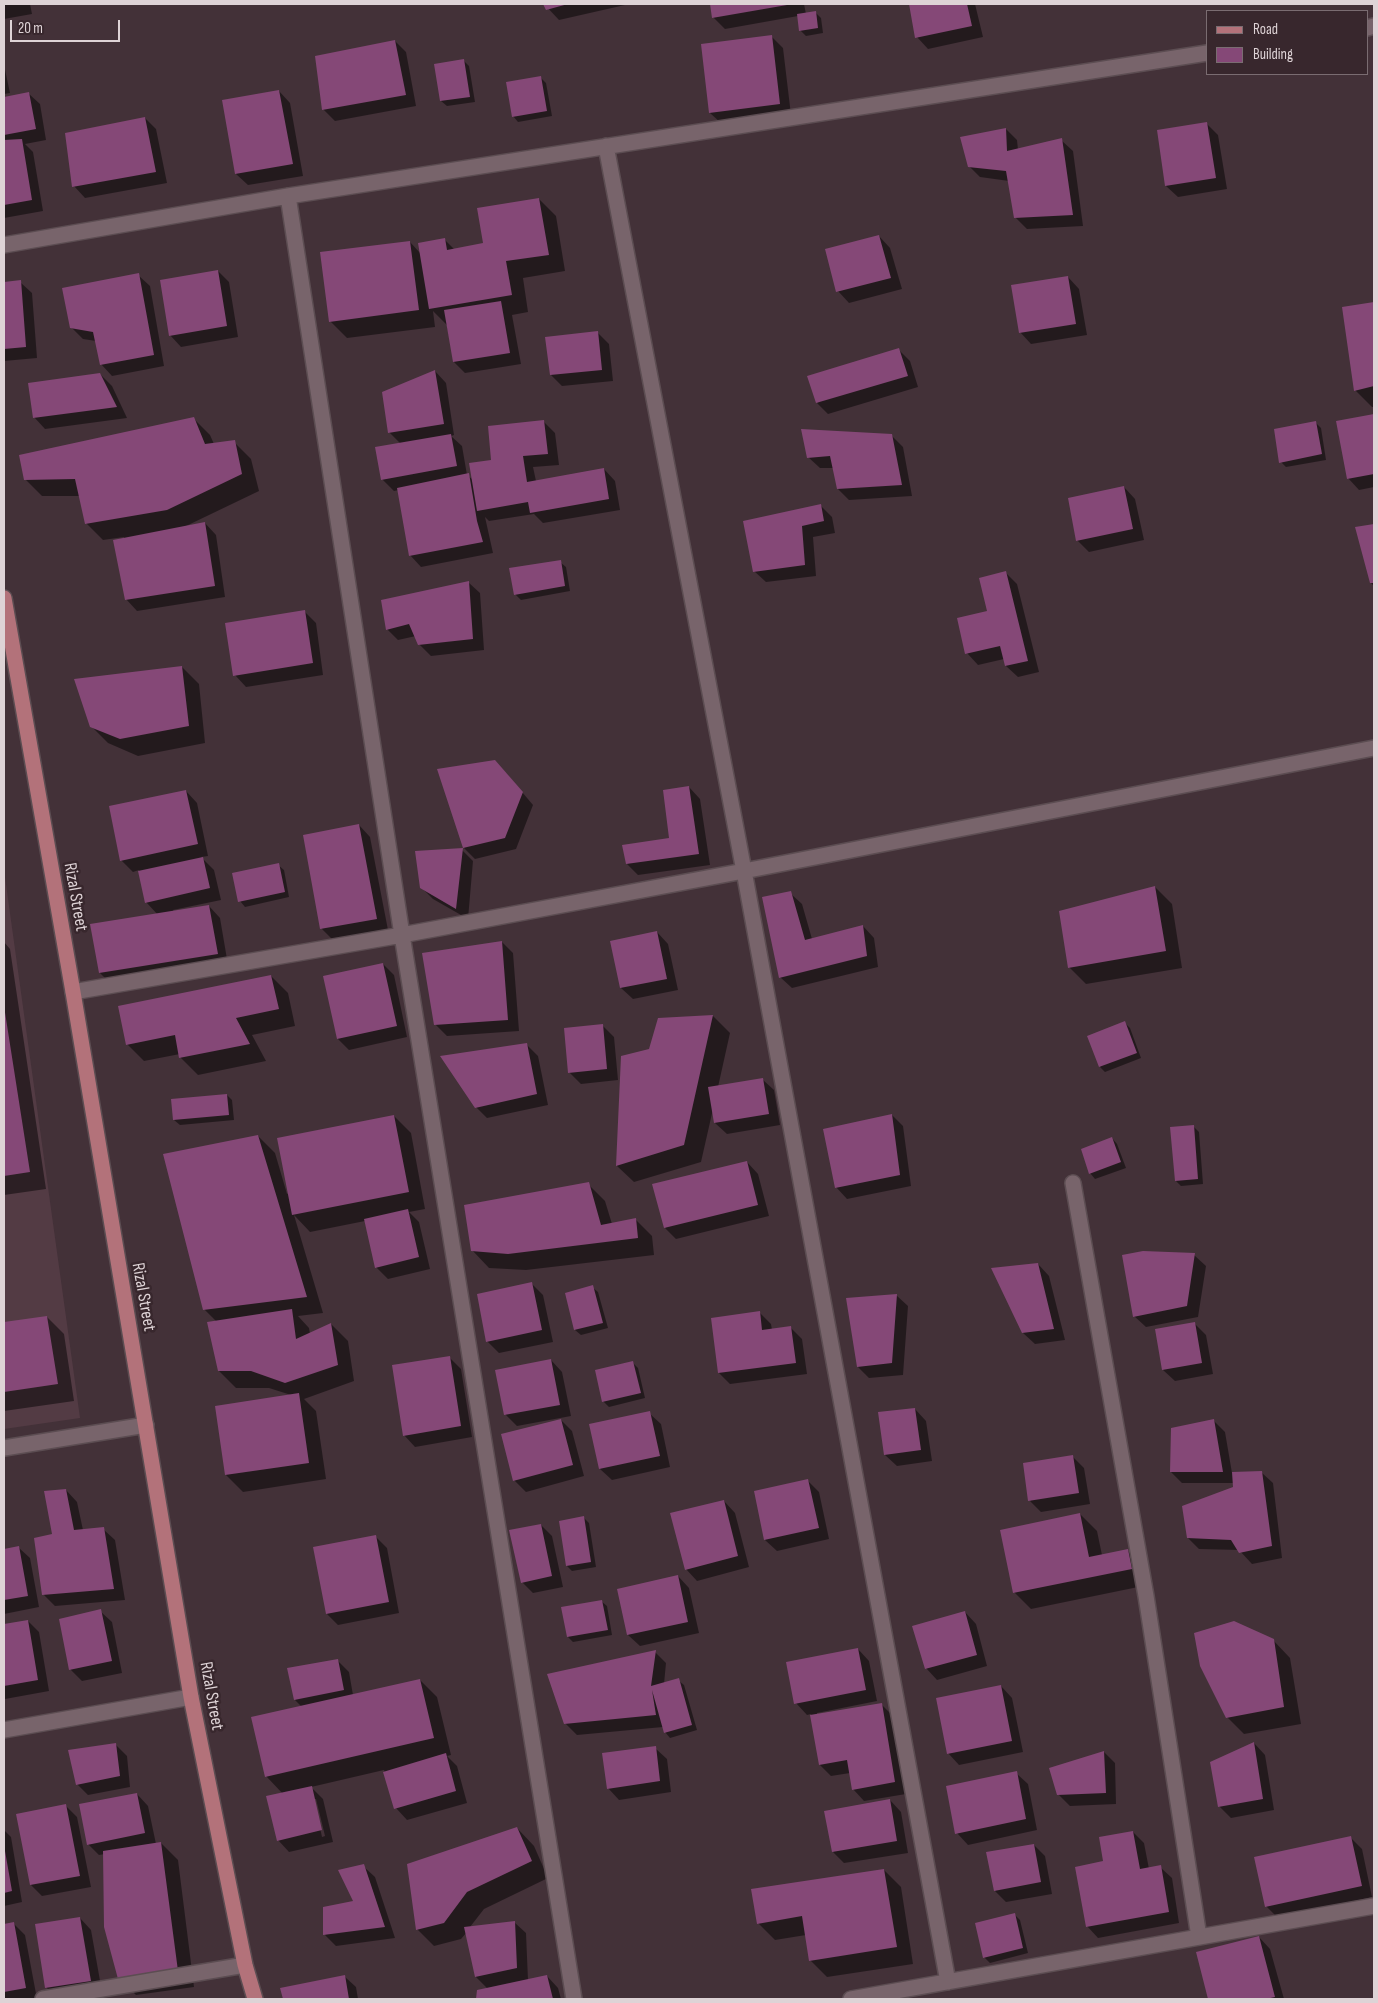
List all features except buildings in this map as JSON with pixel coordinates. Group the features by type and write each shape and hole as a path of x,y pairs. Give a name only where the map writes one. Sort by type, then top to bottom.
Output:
{"main road":[{"name":"Rizal Street","path":"4,598 73,992 191,1697 245,1965 255,1999"}],"street":[{"path":"4,245 288,196 1206,53"},
{"path":"606,146 744,871 948,1982"},
{"path":"288,196 402,935 574,1999"},
{"path":"73,992 402,935 744,871 1374,748"},
{"path":"1073,1183 1146,1596 1199,1937"},
{"path":"4,1448 146,1425"},
{"path":"4,1730 191,1697"},
{"path":"851,1999 1374,1906"},
{"path":"43,1999 245,1965"}],"shaded area":[{"path":"4,870 80,1418 4,1429"}]}
